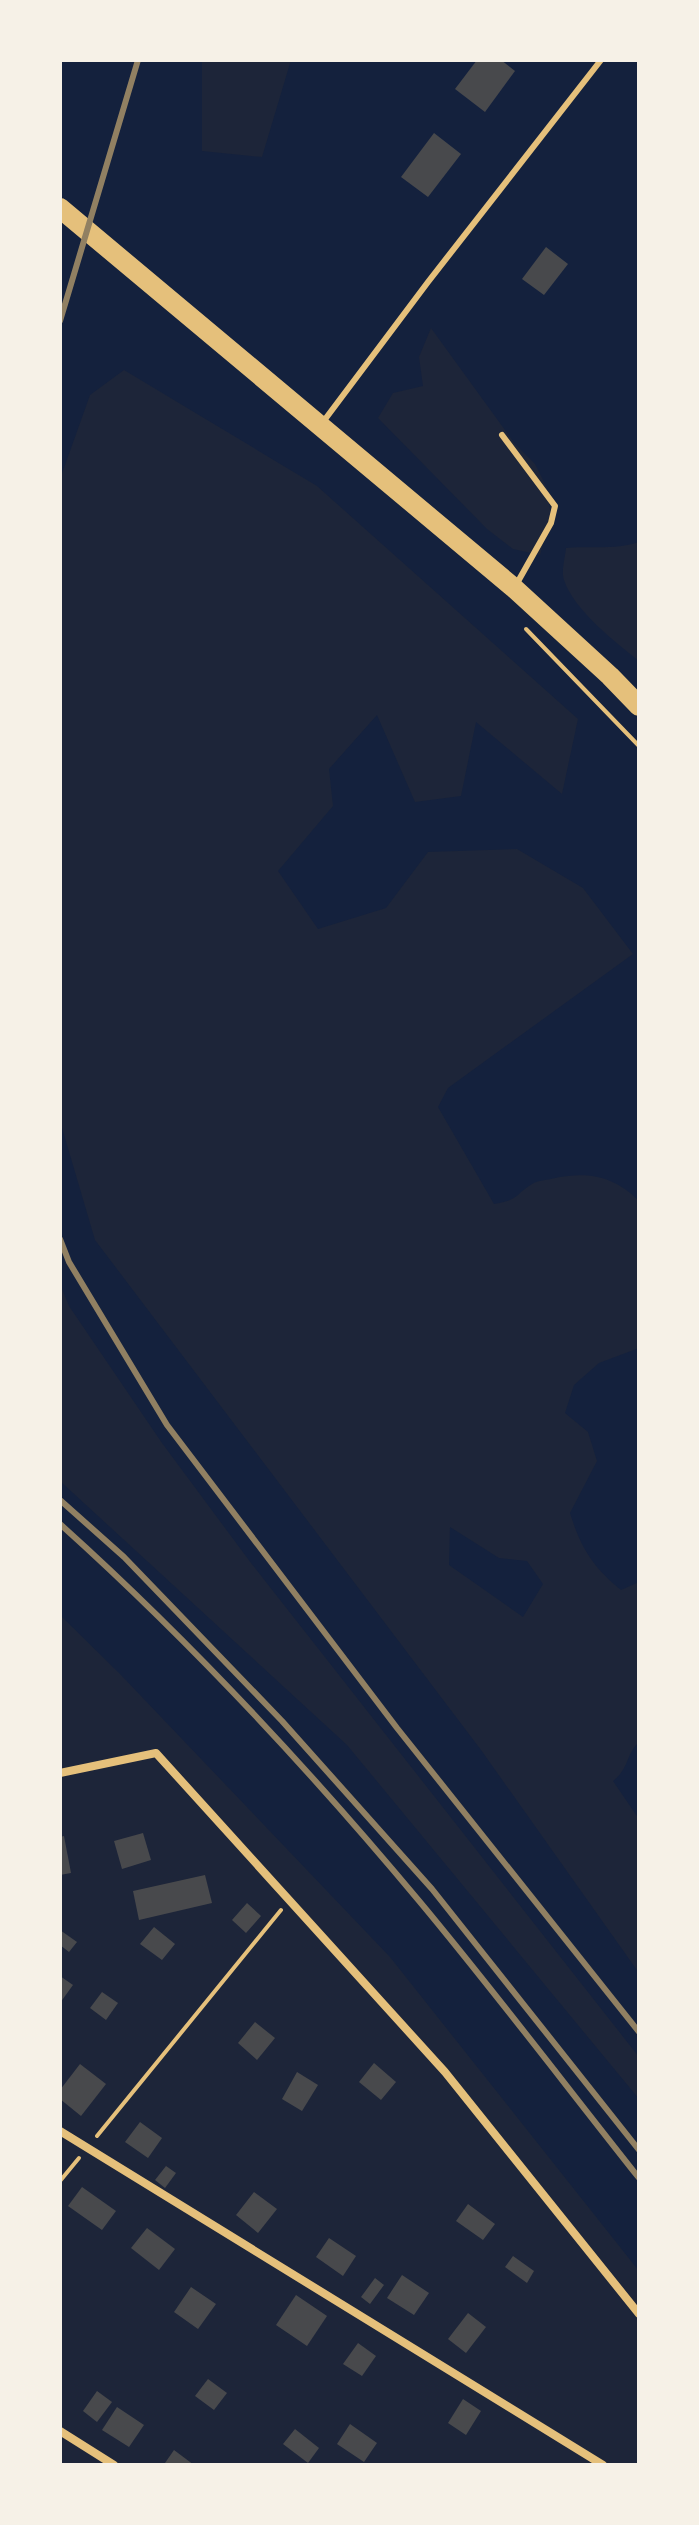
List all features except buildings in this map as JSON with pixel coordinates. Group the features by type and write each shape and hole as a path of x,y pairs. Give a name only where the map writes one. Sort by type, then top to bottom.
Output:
{"main road":[{"path":"60,208 514,588 639,706"}],"street":[{"path":"60,1773 156,1753 445,2072 639,2314"},
{"path":"60,2131 603,2465"},
{"path":"60,2431 114,2465"}],"lane":[{"path":"320,425 601,60"},
{"path":"502,435 555,506 551,523 514,588"}],"path":[{"path":"514,588 527,632 639,746"},
{"path":"60,2181 289,1900"}],"shaded area":[{"path":"202,60 291,60 262,157 202,151"},
{"path":"431,328 515,444 535,464 547,488 551,517 540,555 513,549 487,529 378,418 393,393 423,386 419,357"},
{"path":"124,370 317,486 578,719 562,794 476,722 461,796 415,802 377,715 329,769 333,806 278,871 318,929 386,908 428,852 517,849 583,888 633,954 448,1088 438,1107 494,1204 513,1199 536,1182 576,1175 598,1177 619,1185 639,1201 639,1348 599,1363 574,1385 565,1413 588,1432 597,1461 570,1513 579,1536 602,1573 621,1590 639,1582 639,1742 622,1772 613,1781 639,1819 639,1973 481,1750 95,1240 60,1121 60,479 90,395","holes":["450,1527 499,1558 527,1561 543,1584 523,1617 449,1565"]},
{"path":"639,542 639,661 586,614 569,591 563,573 566,548 612,547"},
{"path":"60,1284 69,1306 162,1443 251,1563 639,2057 639,2099 347,1745 60,1481"},
{"path":"60,1615 390,1957 639,2271 639,2465 60,2465"}],"railway":[{"path":"60,321 138,60"},
{"path":"60,1239 69,1262 167,1425 397,1728 639,2032"},
{"path":"60,1500 124,1557 282,1721 432,1889 639,2150"},
{"path":"60,1524 155,1613 335,1803 448,1936 639,2178"}]}
